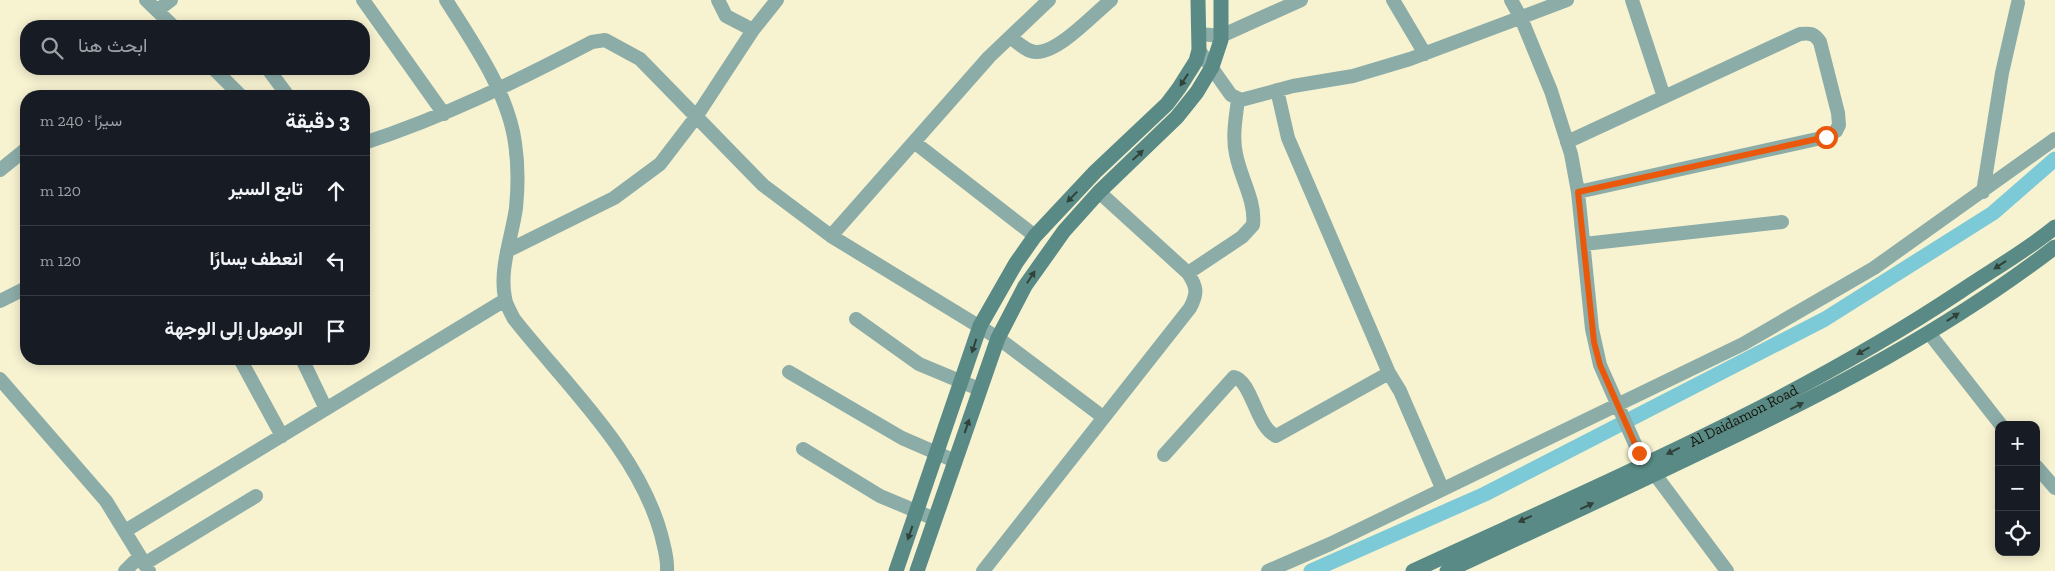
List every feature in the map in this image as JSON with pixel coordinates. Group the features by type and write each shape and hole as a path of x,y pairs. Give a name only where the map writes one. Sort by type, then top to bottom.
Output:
{"street":[{"path":"146,0 167,20"},
{"path":"158,10 171,0"},
{"path":"364,0 444,114"},
{"path":"446,0 499,90 511,124 515,144 516,206 507,251 503,287 505,300 514,319 608,433 630,463 648,496 659,528 668,560 667,571"},
{"path":"718,0 726,16 753,30"},
{"path":"507,251 614,198 660,164 696,117 753,30 777,0"},
{"path":"831,236 1010,37 1049,0"},
{"path":"1010,37 1036,53 1047,50 1062,42 1111,0"},
{"path":"896,571 963,382 980,326 1016,263 1035,236 1095,172 1167,104 1192,69 1199,50 1198,0"},
{"path":"917,571 998,338 1025,286 1064,231 1099,192 1177,117 1197,92 1212,66 1222,36 1222,0"},
{"path":"1200,34 1222,36 1301,0"},
{"path":"1393,0 1425,54"},
{"path":"1511,0 1521,18 1551,91 1567,142 1578,192 1594,342 1619,410 1647,464 1727,571"},
{"path":"1199,50 1231,95 1238,100 1277,90 1353,76 1425,54 1567,0"},
{"path":"1632,0 1664,97"},
{"path":"1983,192 2002,73 2018,3"},
{"path":"1567,142 1800,34 1810,33 1815,35 1820,42 1839,125 1836,131 1826,137 1578,192"},
{"path":"370,141 444,114 499,90 592,42 605,40 640,59 764,185 831,236 998,338 1102,417"},
{"path":"220,75 235,90"},
{"path":"272,75 284,90"},
{"path":"1277,90 1288,138 1389,373 1400,391 1442,488"},
{"path":"1188,273 1242,237 1253,225 1247,191 1235,152 1234,132 1238,100"},
{"path":"1268,571 1330,544 1442,488 1619,410 1743,344 1874,268 2055,139"},
{"path":"914,142 1035,236"},
{"path":"0,170 20,154"},
{"path":"983,571 1102,417 1190,308 1197,295 1196,286 1188,273 1099,192"},
{"path":"1584,244 1782,222"},
{"name":"Al Daidamon Road","path":"1413,571 1647,464 1775,401 1920,318 2055,227"},
{"name":"Al Daidamon Road","path":"1447,571 1647,464 1835,386 1929,332 2028,268 2055,247"},
{"path":"2017,254 2028,268"},
{"path":"0,301 20,291"},
{"path":"125,531 505,300"},
{"path":"856,319 920,364 979,389"},
{"path":"1929,332 1998,421"},
{"path":"243,365 282,436"},
{"path":"305,365 326,409"},
{"path":"789,372 895,434 955,461"},
{"path":"1164,455 1234,376 1241,381 1265,427 1276,436 1389,373"},
{"path":"0,379 106,500 144,564"},
{"path":"803,449 880,496 935,519"},
{"path":"2040,471 2055,488"},
{"path":"125,571 144,564 256,496"}],"waterway":[{"path":"1311,571 1485,494 1825,319 1993,213 2055,159"}],"route":[{"path":"1639,453 1600,365 1594,342 1578,192 1826,137"}]}
